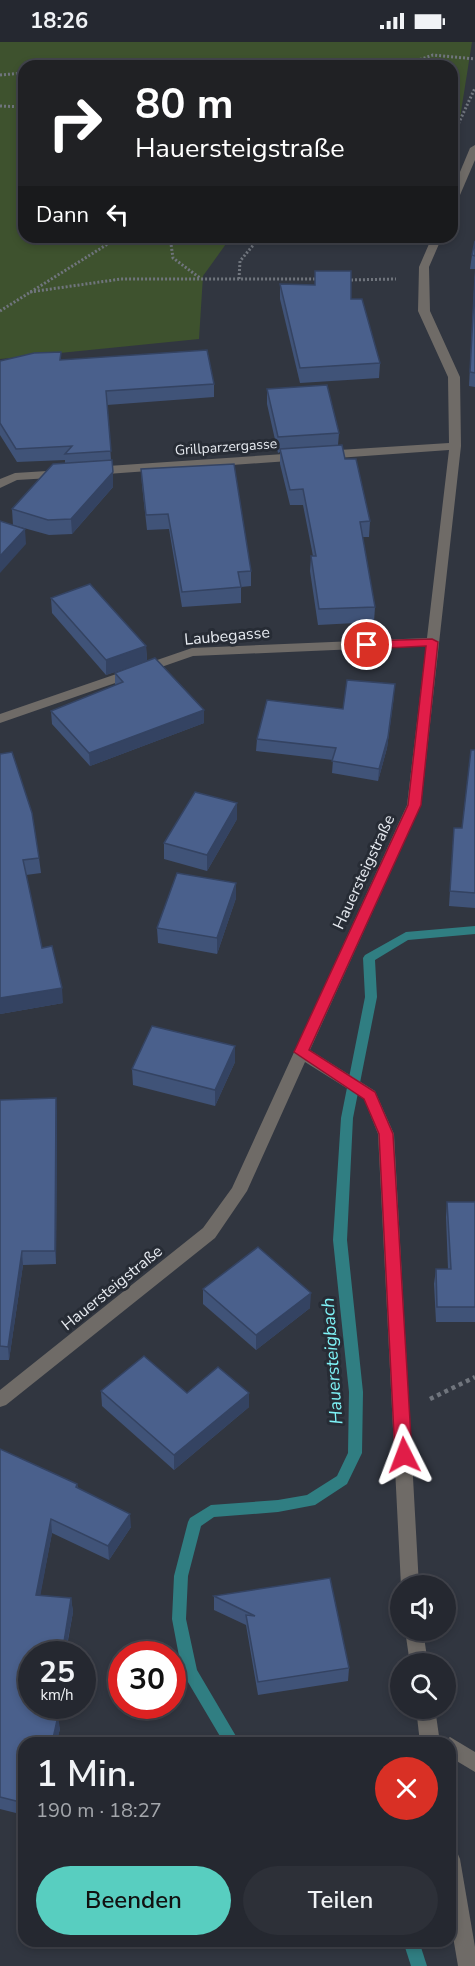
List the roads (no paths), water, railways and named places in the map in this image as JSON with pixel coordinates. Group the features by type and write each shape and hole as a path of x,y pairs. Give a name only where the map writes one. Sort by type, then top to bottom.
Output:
{"street":[{"path":"458,188 475,147"},
{"name":"Hauersteigstraße","path":"0,1400 209,1233 239,1191 414,805 455,446 454,377 424,311 424,267 434,243"},
{"name":"Grillparzergasse","path":"0,484 15,477 455,446"},
{"name":"Laubegasse","path":"0,719 192,652 432,642"},
{"path":"301,1052 370,1095 386,1134 409,1575"},
{"path":"427,1719 429,1737"},
{"path":"456,1750 475,1763"},
{"path":"456,1894 468,1966"}],"waterway":[{"name":"Hauersteigbach","path":"228,1737 190,1672 179,1619 181,1576 195,1522 211,1511 310,1501 342,1480 355,1453 356,1392 340,1240 347,1118 371,997 369,958 406,936 475,930"},
{"name":"Hauersteigbach","path":"413,1947 419,1966"}]}
